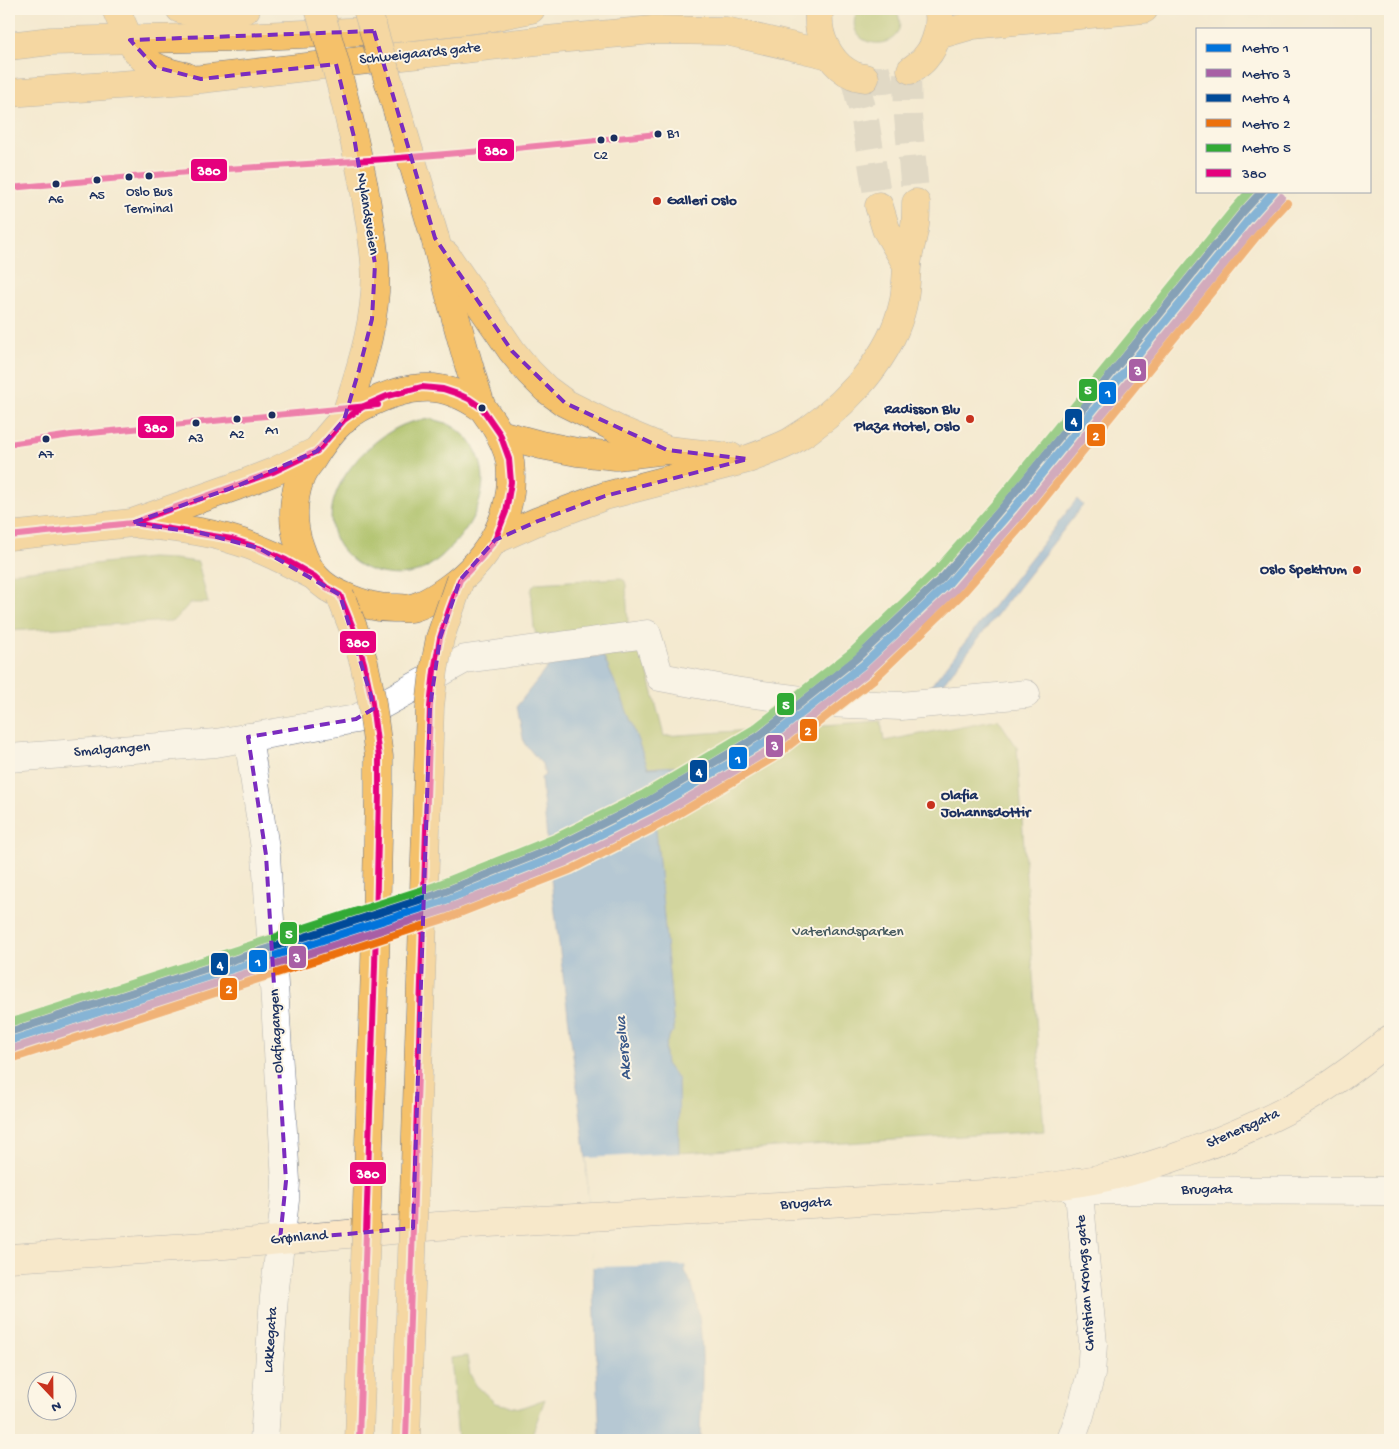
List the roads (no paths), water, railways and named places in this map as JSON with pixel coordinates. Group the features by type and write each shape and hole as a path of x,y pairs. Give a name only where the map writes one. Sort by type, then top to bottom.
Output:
{"main road":[{"path":"51,41 78,36 92,30 100,25 110,9"},
{"path":"116,9 136,52 155,67 170,73 201,79"},
{"path":"180,9 204,13 246,9"},
{"name":"Nylandsveien","path":"320,9 332,48 354,138 364,187 375,264 372,319 344,420"},
{"name":"Nylandsveien","path":"367,9 435,238 459,332 482,408 500,434 509,460 511,482 506,512 494,540 481,558 460,580 438,597 411,608 387,609 366,606 326,587 314,576 304,560 297,540 294,519 296,496 300,478 317,451 344,420 364,406 387,396 422,388 443,389 458,394 482,408"},
{"name":"Schweigaards gate","path":"9,46 51,41 238,37 370,31 492,17 531,9"},
{"name":"Schweigaards gate","path":"820,9 818,13 820,35 829,55 840,67 858,78"},
{"path":"911,70 926,58 938,22 973,25 1144,9"},
{"name":"Schweigaards gate","path":"9,93 201,79 536,41 653,30 726,31 829,55"},
{"path":"494,540 605,496 748,459 767,452 788,443 827,416 847,398 865,377 892,335 901,312 906,288 907,265 915,224 916,203"},
{"path":"880,206 886,229 907,265"},
{"path":"435,238 512,351 528,372 546,389 565,403 619,430 667,450"},
{"path":"500,434 577,452 606,455 616,456 667,450 748,459"},
{"path":"132,524 273,472 317,451"},
{"path":"9,536 132,524 202,532 259,548 286,560 314,576"},
{"name":"Nylandsveien","path":"406,1440 430,706 440,638 460,580"},
{"path":"340,595 354,630 371,696 379,757 380,794 359,1440"}],"street":[{"path":"248,737 356,718 465,659 647,634 660,677 740,692 825,704 901,706 1026,694"},
{"name":"Smalgangen","path":"9,758 216,743 248,737"},
{"name":"Olafiagangen","path":"248,737 266,855 286,1180 280,1240"},
{"name":"Stenersgata","path":"1079,1186 1157,1164 1216,1143 1253,1127 1301,1102 1361,1062 1390,1039"},
{"name":"Brugata","path":"589,1216 984,1194 1079,1186 1390,1191"},
{"name":"Christian Krohgs gate","path":"1071,1440 1080,1415 1090,1374 1093,1344 1079,1186"},
{"name":"Grønland","path":"9,1258 224,1245 437,1226 589,1216"},
{"name":"Lakkegata","path":"264,1440 280,1240"}],"water":[{"path":"1077,499 1083,505 941,686 930,687"},
{"name":"Akerselva","path":"603,656 623,701 648,768 675,766 678,779 657,784 658,806 654,807 674,1030 667,1041 665,1056 666,1064 678,1080 679,1153 685,1271 693,1288 701,1330 700,1440 600,1440 593,1268 586,1158 552,888 541,778 545,775 542,764 524,743 517,706 553,660"}],"tunnel":[{"path":"865,78 889,79 901,76 911,70"},
{"path":"907,73 908,116 916,203"},
{"path":"855,80 865,120 879,206"}],"metro line":[{"name":"5","path":"9,1023 435,886 555,838 644,794 754,729 852,652 936,571 1000,498 1249,192"},
{"name":"4","path":"9,1032 438,894 558,846 648,801 759,736 857,658 943,577 1261,192"},
{"name":"1","path":"9,1041 441,902 562,854 652,809 764,743 863,665 949,583 1013,509 1248,220 1273,192"},
{"name":"3","path":"12,1049 444,910 566,862 656,817 768,751 868,672 956,589 1020,515 1255,226 1281,197"},
{"name":"2","path":"14,1058 447,918 570,870 661,824 773,758 874,679 962,594 1027,520 1261,231 1287,203"}],"place":[{"name":"B1","path":"658,134"},
{"name":"C2","path":"601,140"},
{"name":"Oslo Bus Terminal","path":"149,176"},
{"name":"A5","path":"97,180"},
{"name":"A6","path":"56,184"},
{"name":"Galleri Oslo","path":"657,201"},
{"name":"A1","path":"272,415"},
{"name":"A2","path":"237,419"},
{"name":"Radisson Blu Plaza Hotel, Oslo","path":"970,419"},
{"name":"A3","path":"196,423"},
{"name":"A7","path":"46,439"},
{"name":"Oslo Spektrum","path":"1357,570"},
{"name":"Olafia Johannsdottir","path":"931,805"}],"park label":[{"name":"Vaterlandsparken","path":"848,932"}]}
